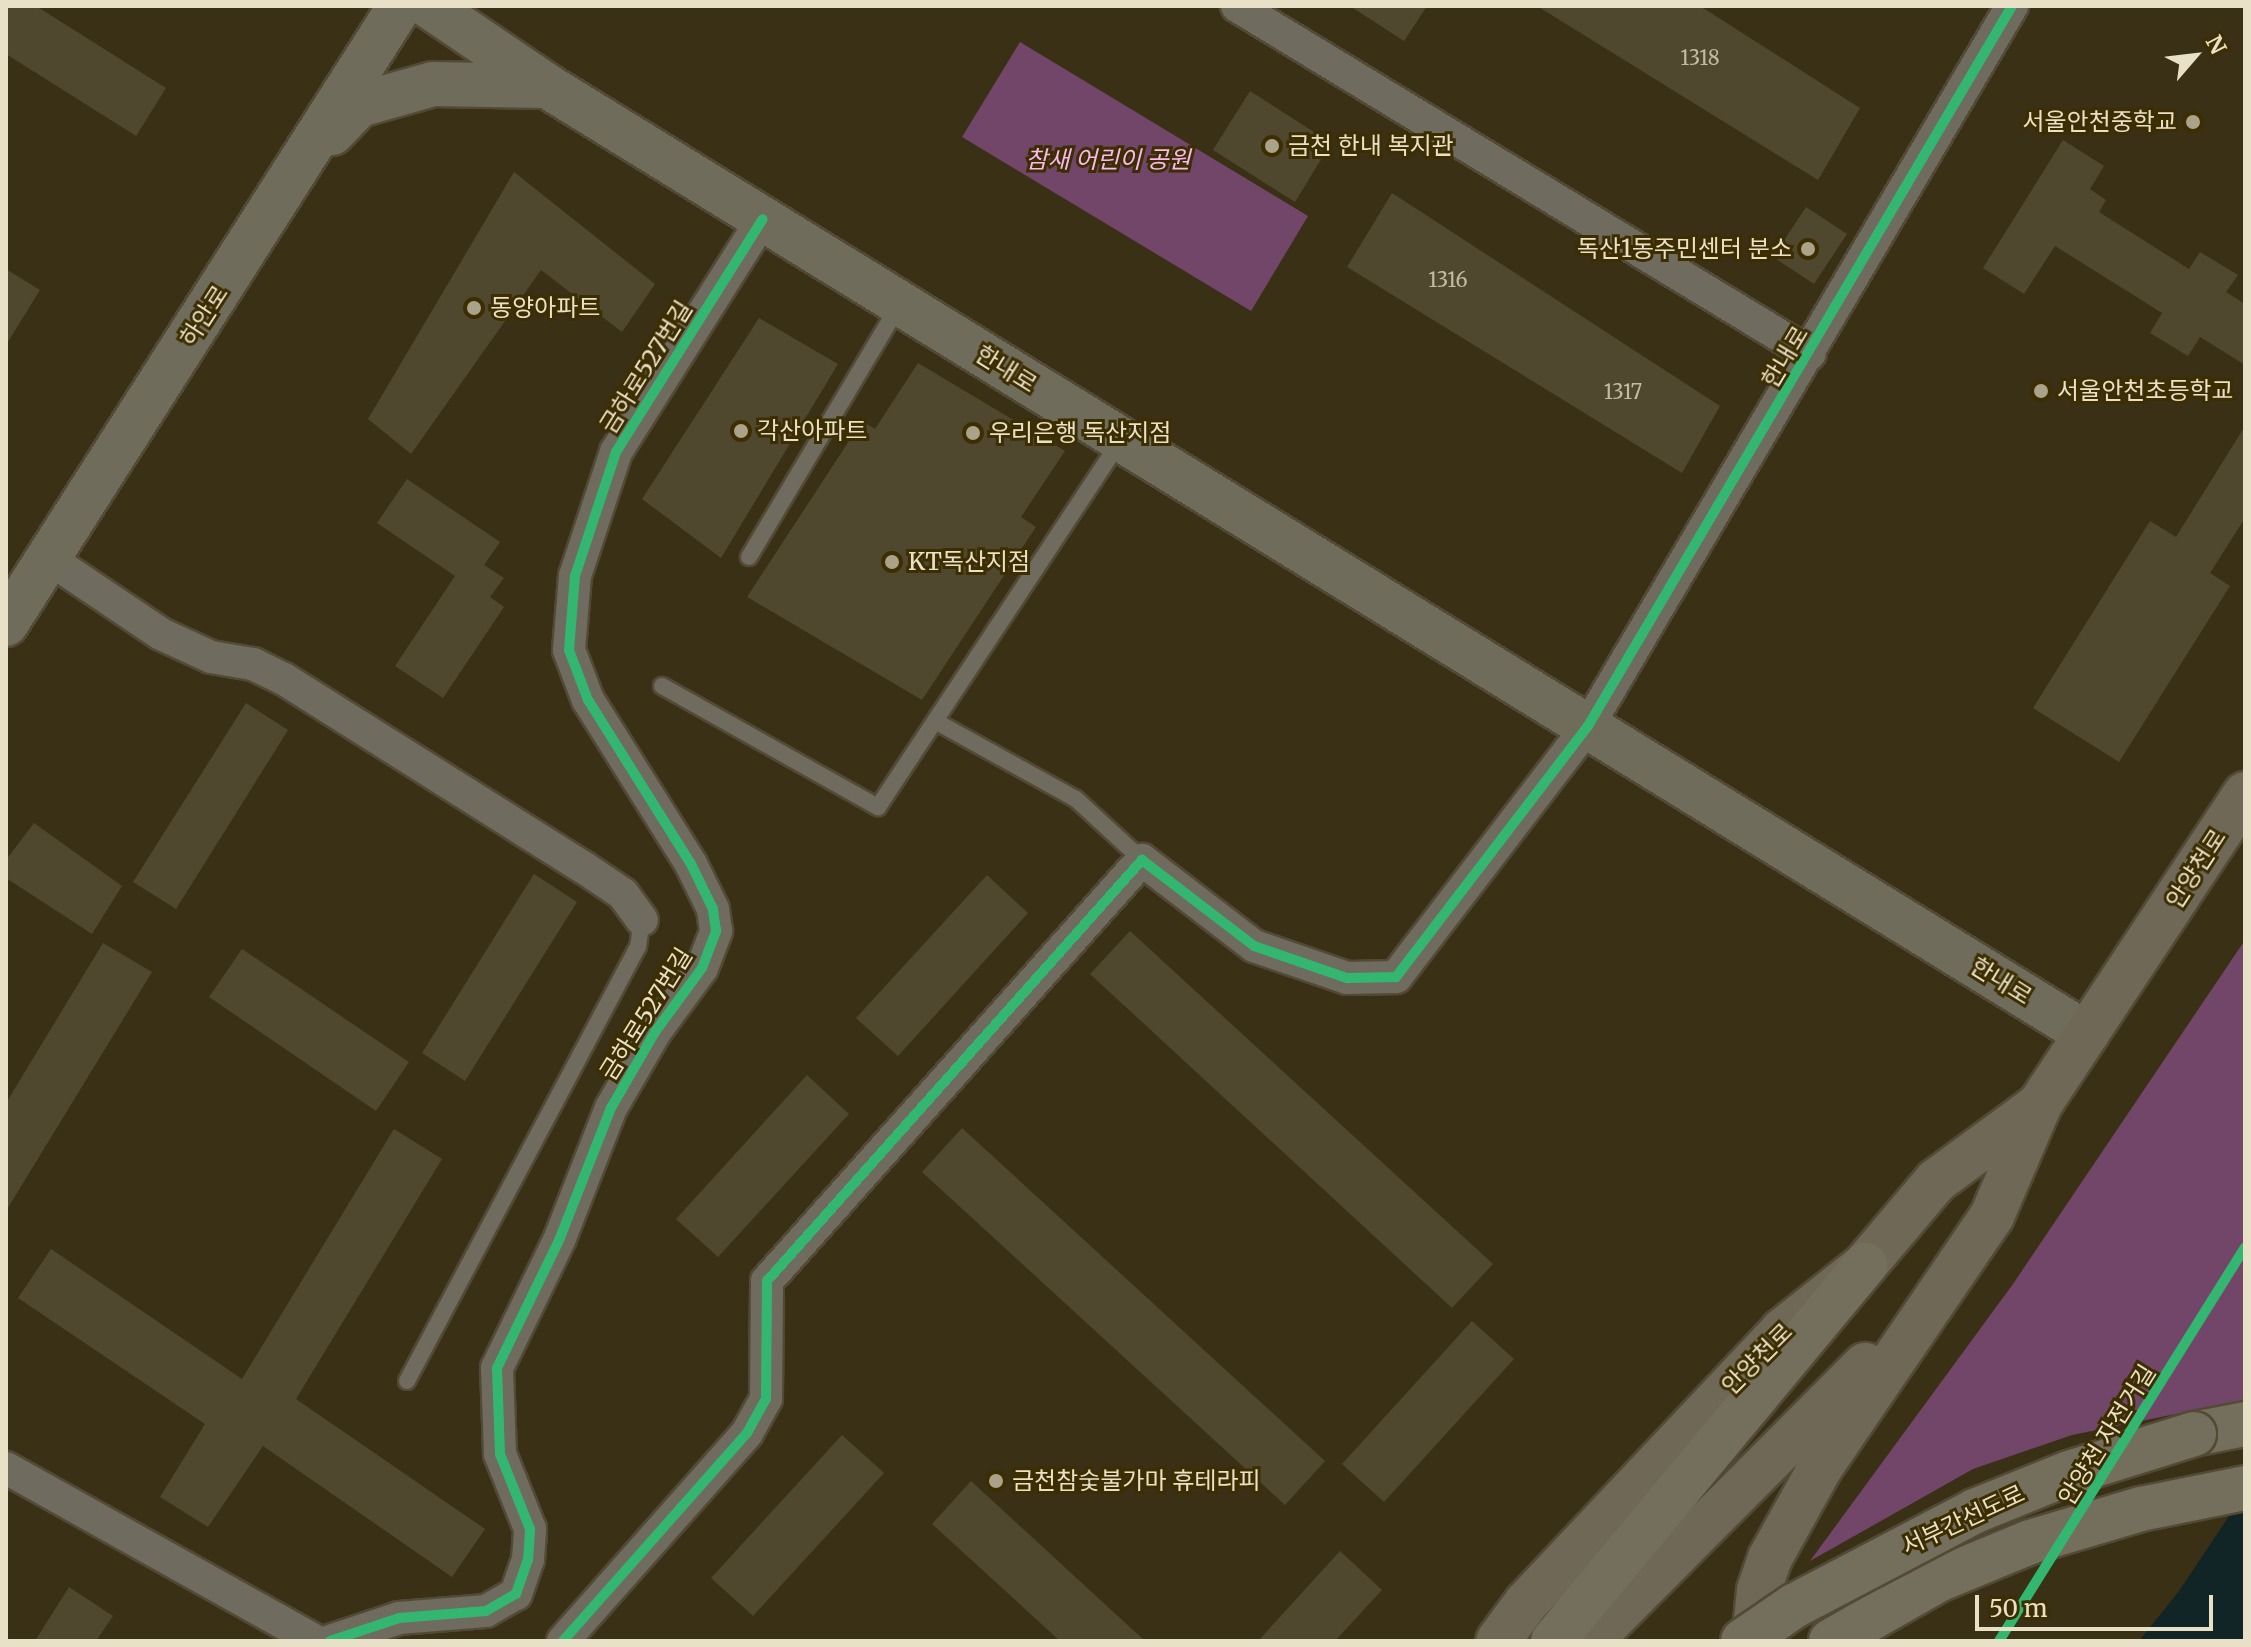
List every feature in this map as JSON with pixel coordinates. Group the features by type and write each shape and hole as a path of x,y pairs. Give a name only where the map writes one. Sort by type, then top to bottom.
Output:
{"highway":[{"path":"1553,1641 1865,1265"},
{"name":"서부간선도로","path":"1743,1641 1794,1606 1975,1511 2069,1473 2194,1434 2245,1424"},
{"name":"서부간선도로","path":"1831,1641 1938,1580 2030,1542 2141,1509 2245,1488"}],"main road":[{"name":"하안로","path":"6,624 400,6"},
{"name":"한내로","path":"429,6 547,86 2087,1034"},
{"path":"302,163 359,105 391,93 476,81 547,86"},
{"name":"안양천로","path":"1754,1641 1759,1590 1770,1558 1820,1468 1932,1298 1992,1216 2040,1104 2245,794"},
{"name":"안양천로","path":"1498,1641 1526,1603 1782,1331 1865,1265 1936,1181 2040,1104"},
{"path":"1590,1641 1932,1298"}],"street":[{"path":"1237,6 1810,354"},
{"name":"한내로","path":"1588,726 1810,354 2012,6"},
{"name":"금하로527번길","path":"330,1641 399,1618 486,1611 516,1594 528,1560 530,1529 500,1454 497,1368 560,1238 611,1108 655,1032 702,968 716,931 713,909 691,864 588,700 569,650 575,576 616,452 763,219"},
{"path":"48,558 161,634 211,657 253,664 284,679 583,867 623,894 642,920"},
{"path":"563,1641 747,1433 766,1399 767,1281 1142,860 1254,946 1347,978 1396,977 1588,726"},
{"path":"6,1468 315,1641"}],"lane":[{"path":"749,557 900,304"},
{"path":"662,686 878,807 1121,440"},
{"path":"935,721 1076,799 1142,860"},
{"path":"407,1381 638,947 642,920"}],"green space":[{"name":"참새 어린이 공원","path":"1020,42 1308,216 1251,311 962,137"},
{"path":"2245,940 2245,1400 2072,1435 1973,1469 1810,1561 2013,1284"}],"water":[{"path":"2245,1492 2245,1641 2139,1641 2179,1591"}],"building":[{"path":"6,6 36,6 166,88 136,136 6,54"},
{"path":"1350,6 1427,6 1404,41"},
{"path":"1537,6 1700,6 1860,108 1818,180"},
{"name":"금천 한내 복지관","path":"1250,91 1331,143 1295,202 1213,150"},
{"path":"2063,140 2104,166 2090,189 2106,200 2099,212 2189,269 2200,252 2238,275 2226,292 2245,304 2245,365 2200,337 2188,356 2150,333 2162,313 2055,246 2024,294 1983,268"},
{"name":"동양아파트","path":"514,172 655,284 622,332 541,270 411,454 368,419"},
{"path":"1392,193 1720,406 1682,473 1347,267"},
{"name":"독산1동주민센터 분소","path":"1806,207 1847,234 1814,284 1773,257"},
{"path":"6,269 40,290 6,345"},
{"name":"각산아파트","path":"759,318 838,364 721,558 642,499"},
{"name":"KT독산지점","path":"918,363 1065,451 1021,517 1036,527 922,700 747,597 862,421 875,429"},
{"path":"2245,426 2245,518 2210,573 2230,586 2119,762 2033,708 2150,521 2176,537"},
{"path":"407,479 500,542 484,565 504,578 490,597 504,607 443,698 395,666 455,576 377,523"},
{"path":"246,703 288,730 176,909 133,882"},
{"path":"34,823 122,886 92,934 6,878 6,860"},
{"path":"534,874 577,902 465,1081 422,1053"},
{"path":"987,875 1028,913 898,1056 856,1018"},
{"path":"1130,931 1493,1264 1452,1308 1090,974"},
{"path":"103,943 152,972 6,1211 6,1103"},
{"path":"242,949 409,1062 376,1111 209,997"},
{"path":"807,1075 849,1114 718,1257 676,1219"},
{"path":"962,1128 1325,1461 1285,1505 922,1172"},
{"path":"394,1129 442,1159 296,1399 485,1529 452,1577 263,1446 208,1527 160,1497 205,1424 18,1298 51,1249 242,1379"},
{"path":"1472,1321 1514,1359 1384,1502 1342,1464"},
{"path":"842,1435 884,1473 753,1616 711,1578"},
{"path":"971,1481 1145,1641 1060,1641 932,1524"},
{"path":"1340,1551 1382,1590 1335,1641 1258,1641"},
{"path":"69,1587 113,1616 96,1641 35,1641"}],"cycle path":[{"path":"563,1641 747,1433 766,1399 767,1281 1142,860 1254,946 1347,978 1396,977 1588,726 2012,6"},
{"path":"330,1641 399,1618 486,1611 516,1594 528,1560 530,1529 500,1454 497,1368 560,1238 611,1108 655,1032 702,968 716,931 713,909 691,864 588,700 569,650 575,576 616,452 763,219"},
{"name":"안양천 자전거길","path":"1999,1641 2245,1248"}],"place":[{"name":"서울안천중학교","path":"2193,122"},
{"name":"금천 한내 복지관","path":"1272,146"},
{"name":"독산1동주민센터 분소","path":"1808,249"},
{"name":"동양아파트","path":"474,308"},
{"name":"서울안천초등학교","path":"2041,391"},
{"name":"각산아파트","path":"741,431"},
{"name":"우리은행 독산지점","path":"973,433"},
{"name":"KT독산지점","path":"892,562"},
{"name":"금천참숯불가마 휴테라피","path":"996,1481"}]}
